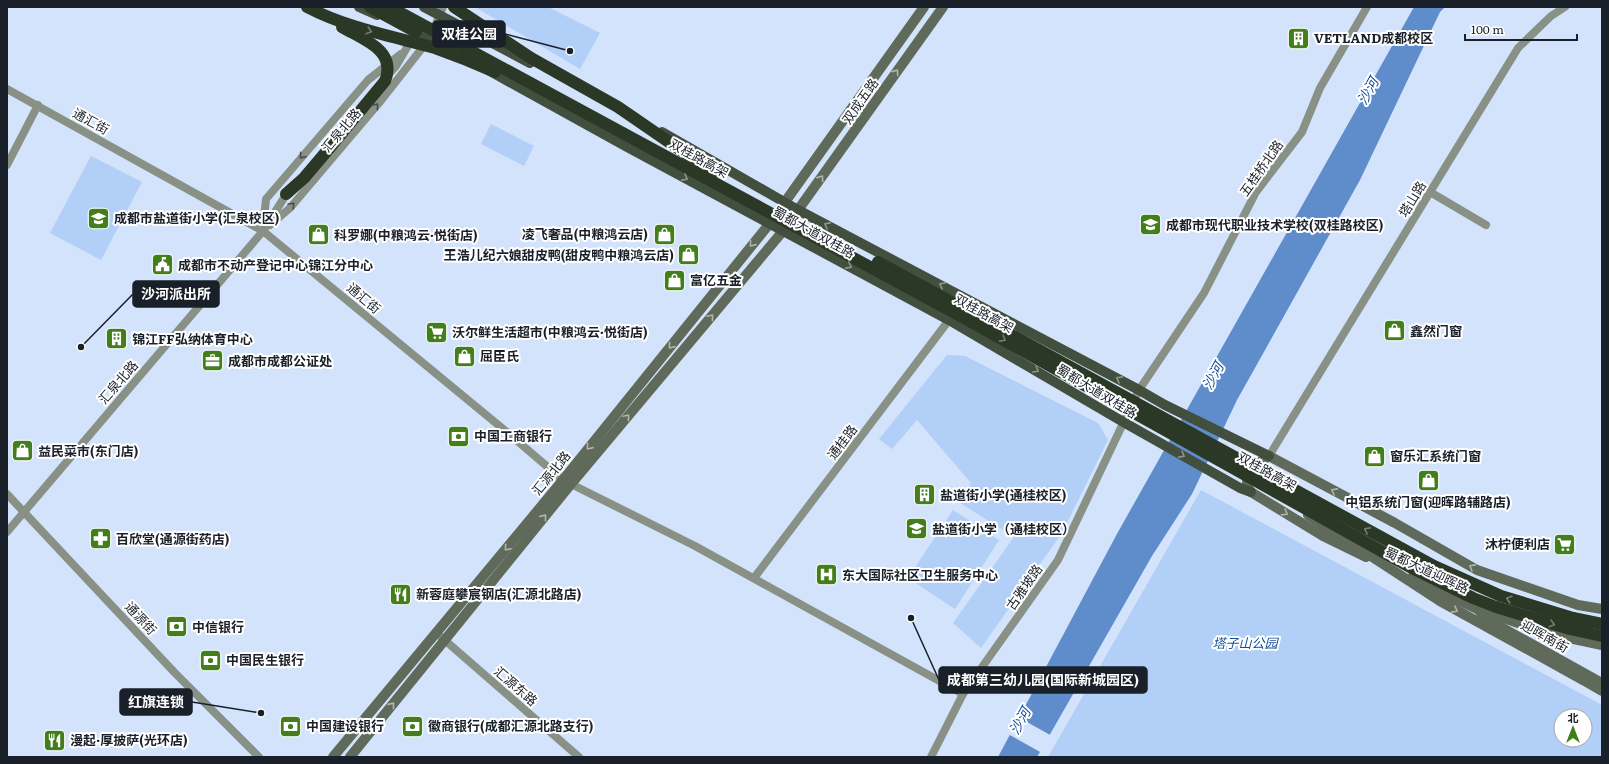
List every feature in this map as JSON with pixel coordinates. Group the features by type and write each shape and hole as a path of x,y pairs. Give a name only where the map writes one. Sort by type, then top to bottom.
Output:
{"highway":[{"path":"370,7 416,32"},
{"name":"双桂路高架","path":"390,7 712,177 980,316 1434,566 1501,596 1571,624"},
{"name":"双桂路高架","path":"407,7 1258,482 1455,590 1496,608 1571,624"},
{"path":"454,7 530,58 618,107 712,177"},
{"path":"311,9 363,29 435,48 466,59 508,78 617,135 712,177"},
{"path":"286,194 304,178 332,145 385,81 389,71 389,66 384,54 377,48 311,9"},
{"path":"1571,624 1602,624"},
{"path":"1571,624 1602,636"}],"main road":[{"name":"蜀都大道双桂路","path":"359,7 430,38 620,143 950,320 1125,423 1240,488 1252,492"},
{"name":"蜀都大道双桂路","path":"425,7 442,12 683,143 798,210 1165,405 1269,456"}],"street":[{"name":"汇泉北路","path":"7,532 23,511 263,231 295,180 396,66 416,32 425,7"},
{"name":"双成五路","path":"784,202 924,7"},
{"name":"双成五路","path":"798,210 943,7"},
{"name":"五桂桥北路","path":"1125,423 1139,390 1204,293 1256,192 1302,132 1320,88 1367,7"},
{"name":"塔山路","path":"1269,456 1518,48 1551,16 1565,7"},
{"name":"汇泉北路","path":"263,231 290,208 379,103 430,38 442,12"},
{"path":"263,231 266,199 368,80 407,49"},
{"name":"通汇街","path":"7,89 263,231 566,482 695,546 964,694"},
{"path":"7,165 38,105"},
{"path":"1430,192 1486,225"},
{"name":"汇源北路","path":"350,757 445,640 566,482 770,223 784,202"},
{"name":"汇源北路","path":"333,757 436,633 783,231 798,210"},
{"name":"通桂路","path":"754,578 950,320"},
{"path":"1125,423 1138,415 1159,419 1236,460 1253,463 1269,456"},
{"name":"古雅坡路","path":"931,757 964,694 1058,560 1125,423"},
{"path":"1252,492 1247,486 1248,473 1254,465 1269,456"},
{"name":"蜀都大道迎晖路","path":"1269,456 1395,522 1477,570 1578,605 1602,609"},
{"path":"1258,482 1440,601 1602,691"},
{"name":"蜀都大道迎晖路","path":"1252,492 1323,536 1477,609 1550,634 1602,645"},
{"name":"通源街","path":"7,494 175,673 259,757"},
{"name":"迎晖南街","path":"1477,609 1492,622 1602,683"},
{"name":"汇源东路","path":"436,633 579,757"}],"green space":[{"path":"475,7 548,7 600,33 580,69"},
{"path":"491,124 534,146 524,166 481,144"},
{"path":"91,156 142,182 101,260 50,233"},
{"path":"947,355 965,356 1098,423 1108,440 1062,533 981,648 953,623 1014,537 957,501 971,483 917,420 892,449 879,439"},
{"name":"塔子山公园","path":"1201,490 1602,705 1602,757 1048,757"},
{"path":"953,510 999,540 955,609 908,578"}],"water":[{"name":"沙河","path":"1414,7 1445,7 1440,12 1360,180 1237,400 1192,494 1152,556 1037,757 998,757 1118,532"}],"pier":[{"path":"1018,717 1052,736 1042,753 1008,734"}],"place":[{"name":"VETLAND成都校区","path":"1299,38"},
{"name":"双桂公园","path":"570,51"},
{"name":"成都市盐道街小学(汇泉校区)","path":"99,218"},
{"name":"成都市现代职业技术学校(双桂路校区)","path":"1151,225"},
{"name":"凌飞奢品(中粮鸿云店)","path":"664,234"},
{"name":"科罗娜(中粮鸿云·悦街店)","path":"319,235"},
{"name":"王浩儿纪六娘甜皮鸭(甜皮鸭中粮鸿云店)","path":"689,255"},
{"name":"成都市不动产登记中心锦江分中心","path":"162,265"},
{"name":"富亿五金","path":"674,280"},
{"name":"鑫然门窗","path":"1395,331"},
{"name":"沃尔鲜生活超市(中粮鸿云·悦街店)","path":"436,332"},
{"name":"锦江FF弘纳体育中心","path":"116,339"},
{"name":"沙河派出所","path":"81,347"},
{"name":"屈臣氏","path":"464,356"},
{"name":"成都市成都公证处","path":"213,361"},
{"name":"中国工商银行","path":"459,436"},
{"name":"益民菜市(东门店)","path":"23,451"},
{"name":"窗乐汇系统门窗","path":"1374,456"},
{"name":"中铝系统门窗(迎晖路辅路店)","path":"1428,480"},
{"name":"盐道街小学(通桂校区)","path":"925,495"},
{"name":"盐道街小学（通桂校区）","path":"916,529"},
{"name":"百欣堂(通源街药店)","path":"100,539"},
{"name":"沐柠便利店","path":"1565,544"},
{"name":"东大国际社区卫生服务中心","path":"826,575"},
{"name":"新蓉庭攀宸钢店(汇源北路店)","path":"401,594"},
{"name":"成都第三幼儿园(国际新城园区)","path":"911,618"},
{"name":"中信银行","path":"177,627"},
{"name":"中国民生银行","path":"210,660"},
{"name":"红旗连锁","path":"261,713"},
{"name":"中国建设银行","path":"291,726"},
{"name":"徽商银行(成都汇源北路支行)","path":"413,726"},
{"name":"漫起·厚披萨(光环店)","path":"54,740"}]}
